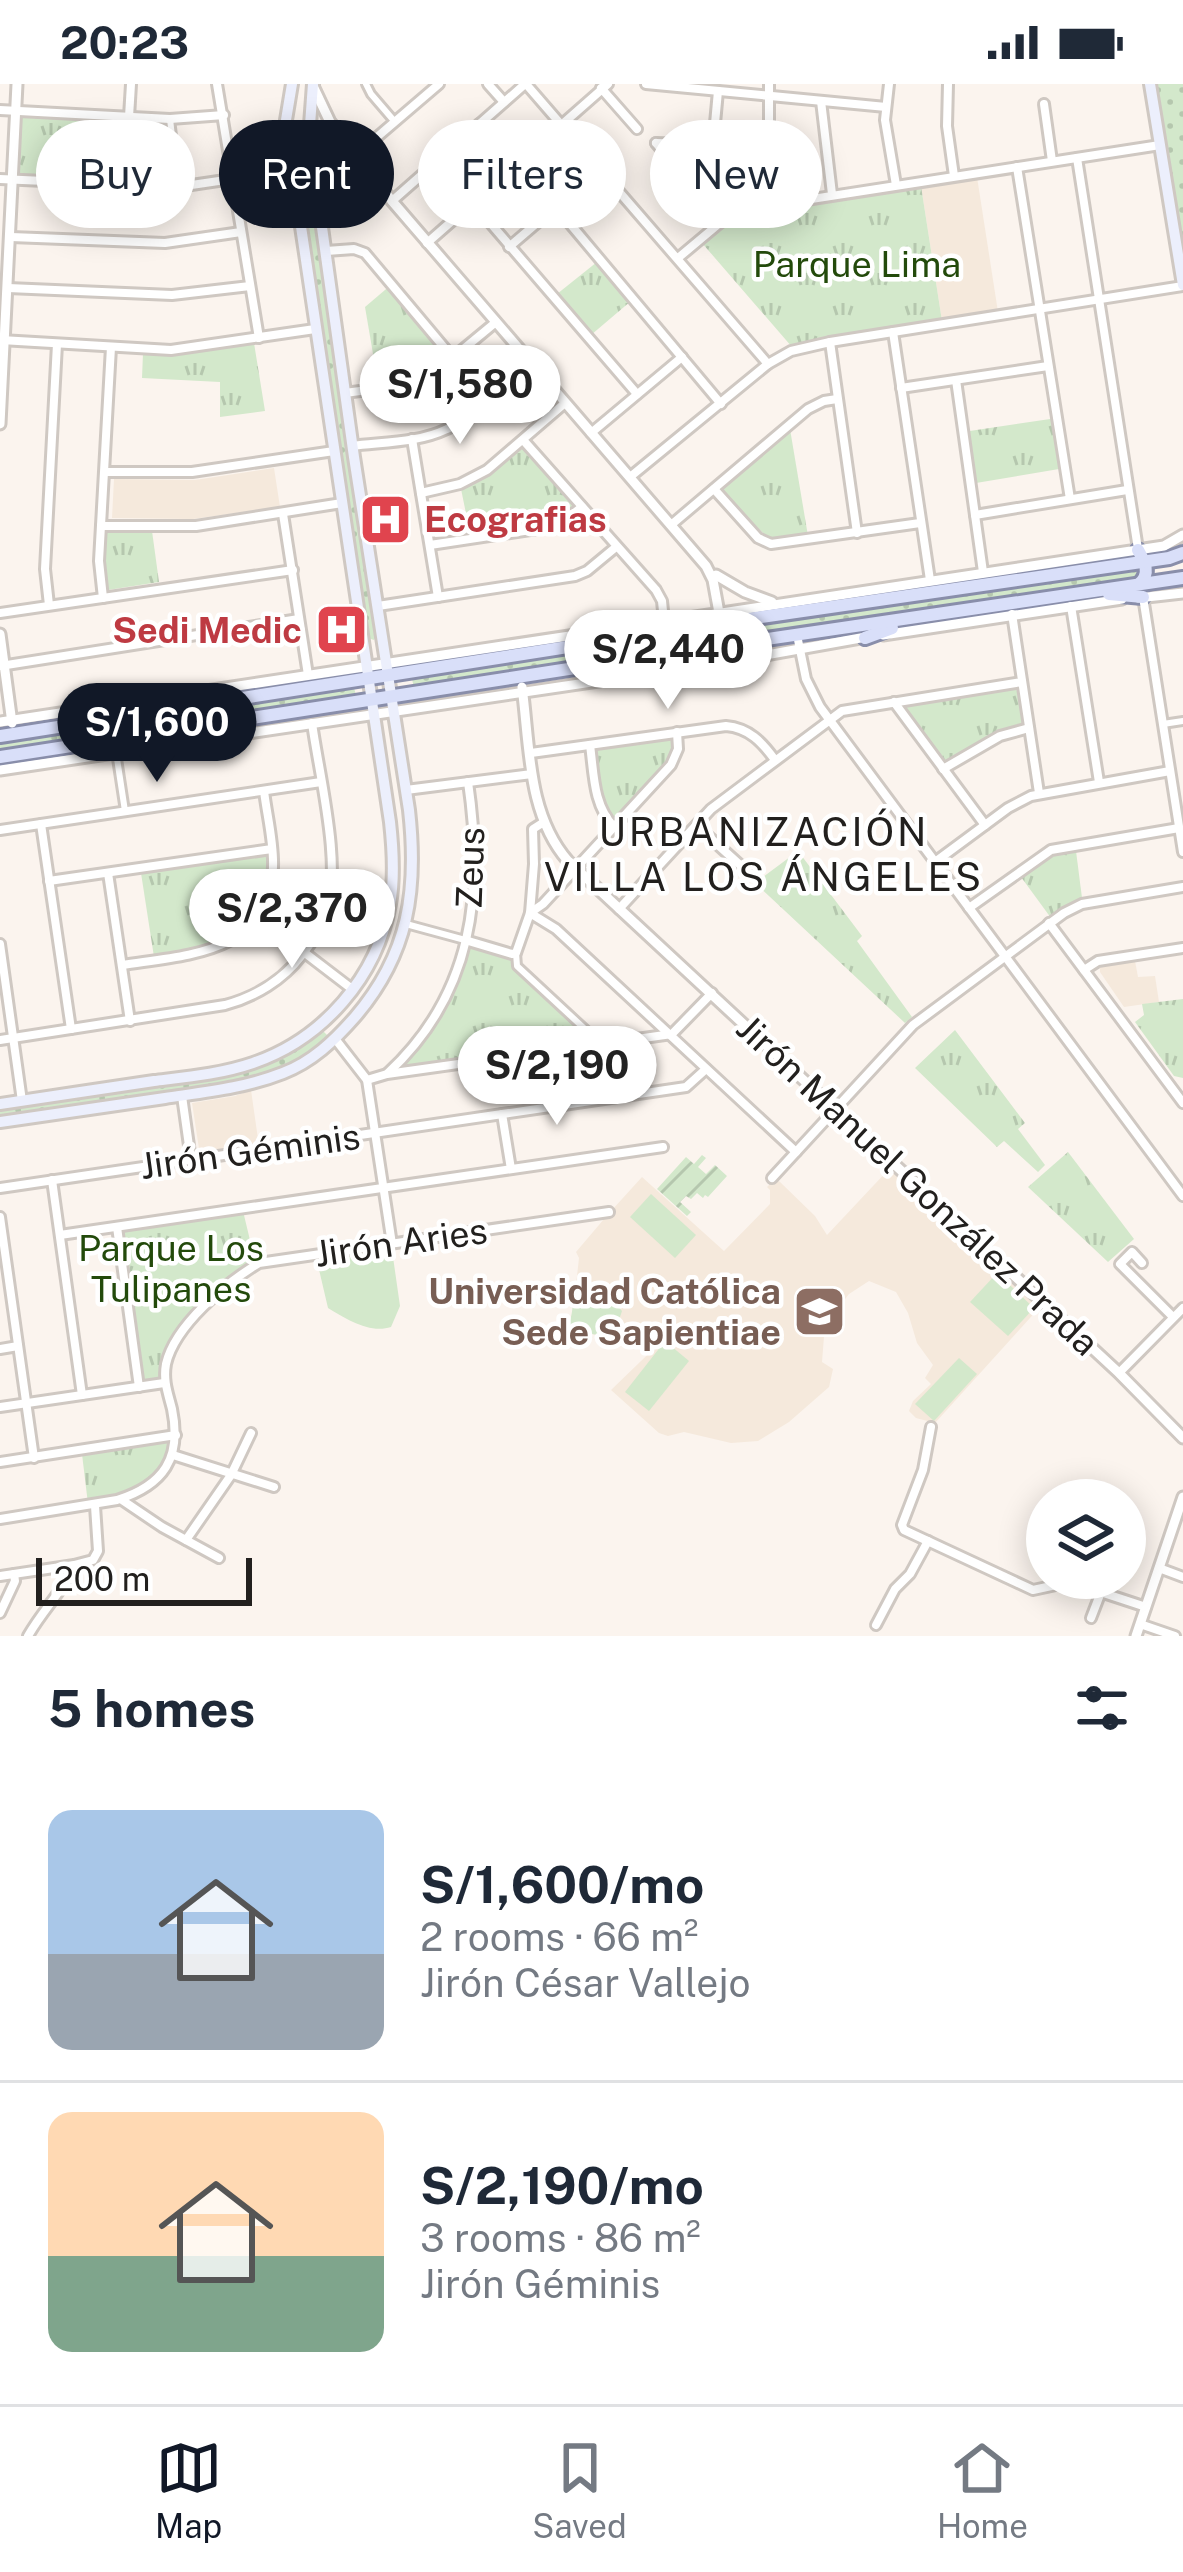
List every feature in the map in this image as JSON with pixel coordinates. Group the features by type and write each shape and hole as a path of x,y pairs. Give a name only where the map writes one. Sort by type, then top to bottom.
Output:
{"main road":[{"path":"286,120 292,84"},
{"path":"310,120 313,84"},
{"path":"1150,84 1183,285"},
{"path":"0,1104 209,1073 279,1052 316,1029 338,1008 374,956 384,929 393,880 390,822 300,228"},
{"path":"0,1122 231,1088 282,1073 336,1040 367,1003 398,949 412,892 406,790 322,228"},
{"path":"6,728 791,605 916,594 1183,553"},
{"path":"1140,591 1144,578 1141,556"},
{"path":"916,594 946,578"},
{"path":"0,757 393,704 520,677 725,645 1140,591 1183,578"},
{"path":"865,638 918,617"},
{"path":"76,1093 78,1110"}],"street":[{"path":"0,424 11,237 6,179 17,84"},
{"path":"129,117 131,84"},
{"path":"217,84 225,120"},
{"path":"313,84 329,120"},
{"path":"366,84 395,122 440,84"},
{"path":"488,84 504,102"},
{"path":"484,120 526,84 556,120"},
{"path":"646,84 886,107"},
{"path":"769,84 769,120"},
{"path":"889,84 886,133 896,185"},
{"path":"948,84 946,126 954,176"},
{"path":"567,120 604,86 637,130"},
{"path":"715,120 718,92"},
{"path":"821,101 832,194"},
{"path":"1043,104 1052,161"},
{"path":"0,110 170,119 224,115"},
{"path":"822,196 1160,145"},
{"path":"1077,158 1141,556"},
{"path":"1018,167 1070,499"},
{"path":"394,199 418,178"},
{"path":"6,179 36,180"},
{"path":"626,201 768,364"},
{"path":"394,203 706,566 728,662"},
{"path":"240,228 259,338"},
{"path":"427,243 445,228"},
{"path":"494,228 637,394"},
{"path":"509,247 531,228"},
{"path":"574,228 721,404"},
{"path":"678,258 714,228"},
{"path":"11,237 165,243 241,232"},
{"path":"326,251 350,249 367,254 453,358"},
{"path":"630,477 768,364 791,351 1183,285"},
{"path":"8,288 172,295 250,286"},
{"path":"346,394 432,376 496,322"},
{"path":"3,340 171,350 315,329"},
{"path":"893,332 930,580"},
{"path":"830,342 857,533"},
{"path":"49,605 45,569 58,344"},
{"path":"103,598 99,561 111,346"},
{"path":"591,433 682,357"},
{"path":"352,446 445,430 530,363"},
{"path":"901,388 1048,366"},
{"path":"956,380 983,572"},
{"path":"670,525 808,409 837,399"},
{"path":"421,493 460,484 498,463 565,403"},
{"path":"412,439 438,597"},
{"path":"524,441 658,593 664,621"},
{"path":"104,472 192,472 334,451"},
{"path":"714,489 769,544 920,523"},
{"path":"975,515 1128,490"},
{"path":"101,526 196,526 342,503"},
{"path":"430,545 555,526 583,507"},
{"path":"283,514 308,675"},
{"path":"712,578 716,575 753,596 791,605 983,572 1141,556 1183,535"},
{"path":"377,606 575,576 616,548"},
{"path":"0,613 293,570"},
{"path":"1183,593 1140,591 1183,852"},
{"path":"393,704 523,693 728,662 1068,601 1099,782"},
{"path":"1012,614 1039,793"},
{"path":"388,669 664,621 720,617"},
{"path":"2,666 299,619"},
{"path":"0,634 6,728 308,675 368,672"},
{"path":"797,635 806,680 830,720 1181,1190"},
{"name":"Jirón Manuel González Prada","path":"520,677 539,810 556,846 575,868 1119,1373 1183,1438"},
{"path":"620,909 711,809 847,709 1022,682"},
{"path":"894,702 985,825"},
{"path":"0,770 312,722 374,706"},
{"path":"1163,724 1183,721"},
{"path":"0,1040 208,1009 240,1000 280,977 304,953 325,917 331,894 331,846 312,722"},
{"path":"531,753 726,726 758,739 775,760"},
{"path":"944,769 1000,736 1029,728"},
{"path":"530,913 674,761 677,732"},
{"path":"590,745 598,801 614,827"},
{"path":"116,752 125,812"},
{"path":"935,862 1018,802 1039,793 1170,771"},
{"path":"406,790 534,774"},
{"path":"0,830 321,782"},
{"name":"Zeus","path":"387,1074 439,1009 457,974 476,870 468,782"},
{"path":"122,965 210,951 236,937 258,917 271,888 272,849 264,791"},
{"path":"544,822 532,832 530,913 516,953 517,966 600,1043"},
{"path":"41,824 71,1029"},
{"path":"697,826 749,874"},
{"path":"969,908 1051,850 1179,828"},
{"path":"49,881 272,849"},
{"path":"108,873 130,1021"},
{"path":"772,1178 913,1025 1049,923 1082,904 1183,887"},
{"path":"530,913 556,929 796,1152"},
{"path":"258,917 353,989"},
{"path":"1049,923 1179,1088 1183,1102"},
{"path":"406,924 516,953"},
{"path":"0,944 22,1100"},
{"path":"1084,970 1101,960 1183,948"},
{"path":"367,1080 669,1034 712,993"},
{"path":"336,1040 367,1080 392,1244"},
{"name":"Jirón Géminis","path":"0,1188 686,1087 706,1069"},
{"path":"182,1095 191,1160"},
{"path":"502,1114 511,1169"},
{"path":"60,1235 663,1147"},
{"path":"52,1180 82,1395"},
{"name":"Jirón Aries","path":"164,1383 167,1359 177,1339 201,1310 243,1272 259,1264 609,1212"},
{"path":"0,1217 5,1292 34,1458"},
{"path":"117,1227 139,1387"},
{"path":"1142,1263 1132,1252 1120,1264 1172,1316"},
{"path":"1119,1373 1183,1308"},
{"path":"0,1349 18,1346"},
{"path":"0,1407 164,1383 176,1435 173,1455 160,1476 135,1494 95,1506 0,1520"},
{"path":"932,1427 904,1530 1026,1587"},
{"path":"186,1540 231,1475 251,1432"},
{"path":"0,1462 176,1435"},
{"path":"173,1455 274,1487"},
{"path":"1136,1636 1183,1497"},
{"path":"121,1499 219,1558"},
{"path":"0,1576 89,1562 97,1553 95,1506"},
{"path":"876,1625 928,1541"},
{"path":"28,1636 74,1565"},
{"path":"1159,1568 1183,1577"},
{"path":"0,1613 14,1574"},
{"path":"1091,1618 1098,1599"},
{"path":"1121,1599 1146,1607"},
{"path":"1140,1624 1175,1636"}],"shaded area":[{"path":"977,177 998,312 942,321 921,186"},
{"path":"274,468 280,507 193,519 112,518 114,479 195,480"},
{"path":"1135,961 1138,977 1155,976 1159,1002 1124,1007 1100,972 1100,967"},
{"path":"251,1090 259,1146 200,1155 192,1103"},
{"path":"889,1169 1039,1308 935,1423 909,1411 931,1384 925,1378 933,1365 917,1343 896,1292 869,1281 849,1294 825,1324 822,1362 833,1369 829,1387 789,1422 758,1441 731,1443 684,1432 659,1433 611,1390 670,1333 664,1327 633,1341 586,1333 568,1339 563,1333 573,1312 576,1252 604,1219 611,1218 612,1210 642,1177 724,1251 770,1204 770,1184 779,1181 815,1216 827,1235"}],"green space":[{"path":"1156,84 1183,84 1183,259"},
{"path":"21,113 150,120 36,120 36,175 18,174"},
{"name":"Parque Lima","path":"921,186 942,321 792,347 702,243 720,228 822,228 822,201"},
{"path":"306,228 316,228 375,638 368,638"},
{"path":"597,262 631,301 591,335 557,294"},
{"path":"392,284 453,358 437,372 379,389 365,307"},
{"path":"254,343 265,411 220,417 220,382 142,378 143,353 173,355"},
{"path":"1057,418 1065,468 970,484 963,432"},
{"path":"790,429 808,536 781,540 767,537 719,489"},
{"path":"524,441 582,507 564,522 471,538 460,484"},
{"path":"107,528 152,531 159,582 108,590"},
{"path":"1136,568 1139,575 1134,579 732,639 728,635 732,626"},
{"path":"709,629 710,642 414,688 412,679"},
{"path":"1016,686 1023,723 998,730 945,762 902,704"},
{"path":"354,688 356,695 0,750 0,743"},
{"path":"673,737 670,760 663,771 617,819 612,818 601,798 595,750"},
{"path":"798,851 862,936 857,941 912,1017 905,1023 755,883"},
{"path":"1076,851 1082,898 1051,918 1021,877 1051,856"},
{"path":"264,856 270,859 266,885 248,921 218,941 154,957 141,873"},
{"path":"470,946 514,958 516,966 592,1038 402,1066"},
{"path":"1183,999 1183,1078 1174,1076 1135,1022 1144,1015 1142,1004"},
{"path":"322,1030 330,1038 304,1054 269,1072 227,1085 0,1117 0,1109 260,1067"},
{"path":"955,1030 1025,1123 1018,1129 1045,1165 1038,1172 1004,1141 997,1147 915,1068"},
{"path":"1068,1152 1134,1239 1108,1262 1028,1187"},
{"path":"702,1155 706,1158 698,1167 706,1174 715,1165 727,1176 708,1197 697,1193 680,1202 691,1212 687,1216 657,1189 686,1157 694,1164"},
{"path":"651,1194 696,1235 675,1258 630,1217"},
{"name":"Parque Los Tulipanes","path":"243,1211 255,1261 186,1327 160,1378 141,1380 120,1231"},
{"path":"207,1247 228,1268 193,1303 167,1276 186,1256"},
{"path":"392,1250 400,1306 391,1327 367,1327 328,1308 317,1261"},
{"path":"997,1273 1034,1308 1008,1336 970,1302"},
{"path":"574,1290 614,1295 622,1311 618,1323 634,1324 633,1341 586,1333 568,1339 563,1333 571,1318"},
{"path":"665,1341 689,1361 649,1411 625,1392"},
{"path":"959,1358 977,1374 934,1421 915,1404"},
{"path":"172,1439 163,1467 154,1477 130,1491 88,1504 82,1454"}],"place":[{"name":"Ecografias","path":"385,519"},
{"name":"Sedi Medic","path":"341,630"},
{"name":"Universidad Católica Sede Sapientiae","path":"820,1312"}],"district":[{"name":"URBANIZACIÓN VILLA LOS ÁNGELES","path":"764,854"}]}
